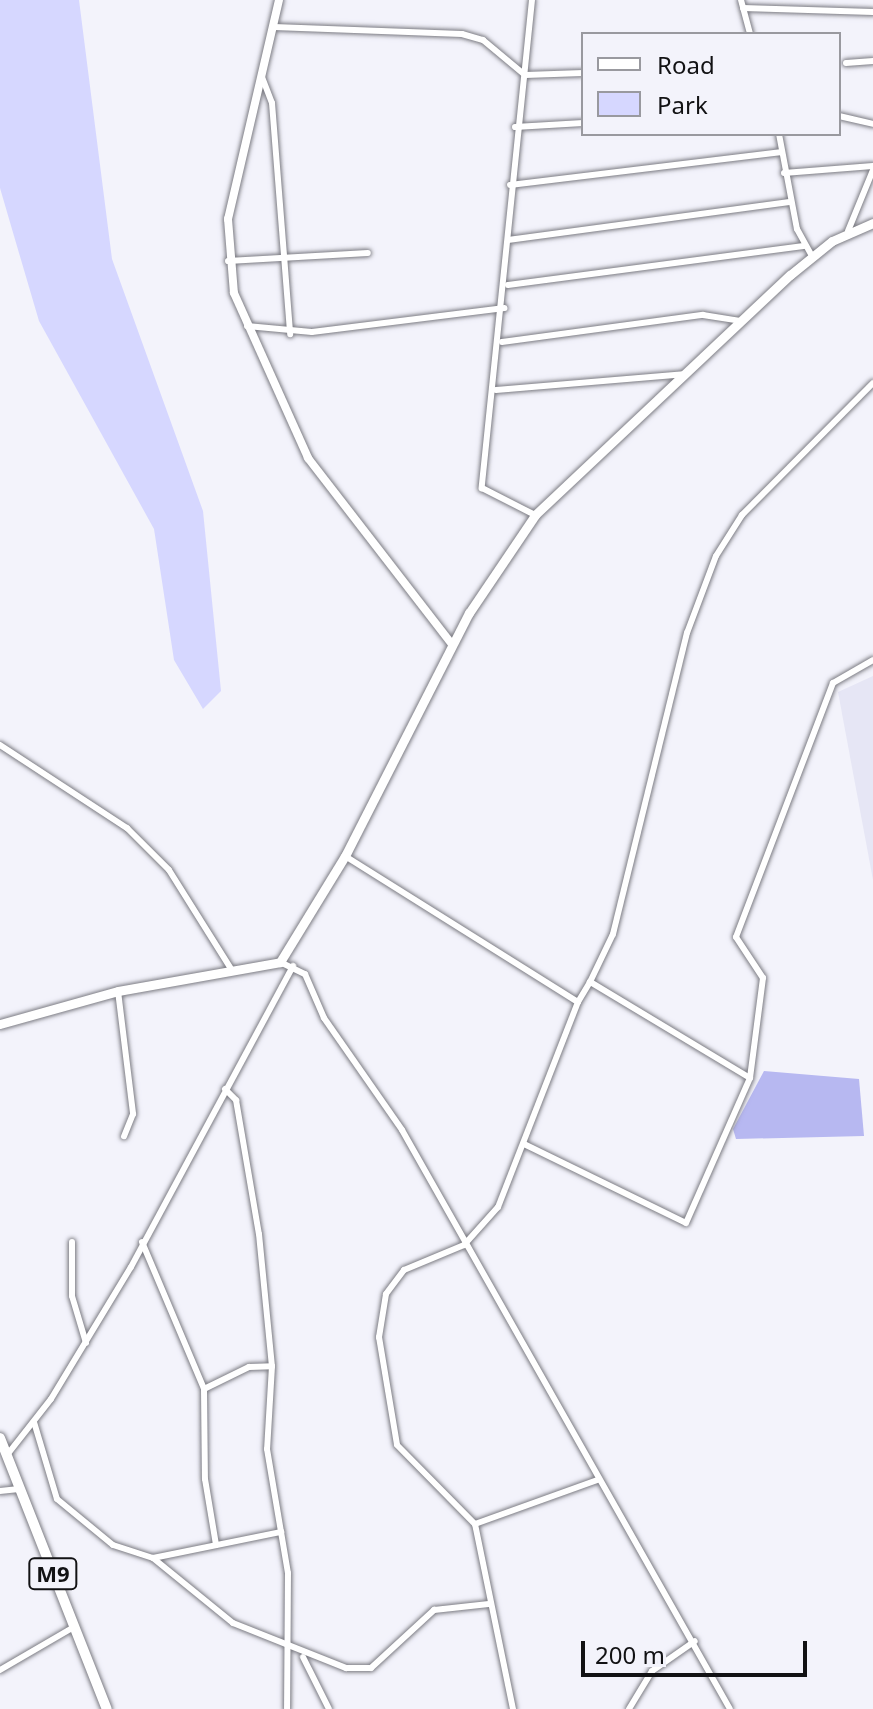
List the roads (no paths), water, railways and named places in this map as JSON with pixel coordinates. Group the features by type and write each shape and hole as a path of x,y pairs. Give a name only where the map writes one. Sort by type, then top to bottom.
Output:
{"main road":[{"path":"0,1024 118,991 234,974 280,962 345,856 452,644 535,515 812,256 848,231 873,223"},
{"name":"M9","path":"0,1438 107,1709"}],"street":[{"path":"279,0 228,219 228,261 247,326 308,458 452,644"},
{"path":"532,0 510,185 508,285 482,488 535,515"},
{"path":"749,32 742,4 873,12"},
{"path":"274,27 462,34 483,40 525,75 581,73"},
{"path":"846,63 873,61"},
{"path":"262,77 272,103 281,255 290,334"},
{"path":"841,116 873,124"},
{"path":"515,127 581,123"},
{"path":"779,136 789,202 805,246 812,256"},
{"path":"510,185 782,152"},
{"path":"784,173 873,168 848,231"},
{"path":"508,240 789,202"},
{"path":"508,285 626,275 805,246"},
{"path":"228,261 281,255 368,253"},
{"path":"247,326 290,334 505,308"},
{"path":"502,342 703,315 739,321"},
{"path":"496,390 686,374"},
{"path":"513,1709 475,1524 397,1445 379,1337 386,1294 404,1270 464,1245 498,1207 578,1002 613,934 687,633 716,556 742,515 873,383"},
{"path":"524,1144 686,1223 750,1078 763,978 736,937 833,683 873,660"},
{"path":"0,745 127,828 169,870 234,974"},
{"path":"345,856 578,1002"},
{"path":"280,962 305,974 324,1018 402,1130 597,1480 695,1641 730,1709"},
{"path":"6,1456 34,1422 86,1343 293,966"},
{"path":"590,982 750,1078"},
{"path":"118,991 133,1114 124,1136"},
{"path":"225,1089 236,1100 256,1211 272,1366 267,1449 288,1573 283,1649 287,1709"},
{"path":"72,1242 72,1296 86,1343"},
{"path":"142,1242 204,1389 205,1479 216,1545"},
{"path":"204,1389 249,1367 272,1366"},
{"path":"34,1422 48,1480 65,1511 113,1545 153,1558 198,1602 283,1649 303,1657 371,1668 434,1610 489,1604"},
{"path":"475,1524 597,1480"},
{"path":"0,1491 19,1489"},
{"path":"153,1558 281,1532"},
{"path":"0,1680 0,1670 74,1627"},
{"path":"629,1709 652,1671 695,1641"},
{"path":"303,1657 329,1709"}]}
